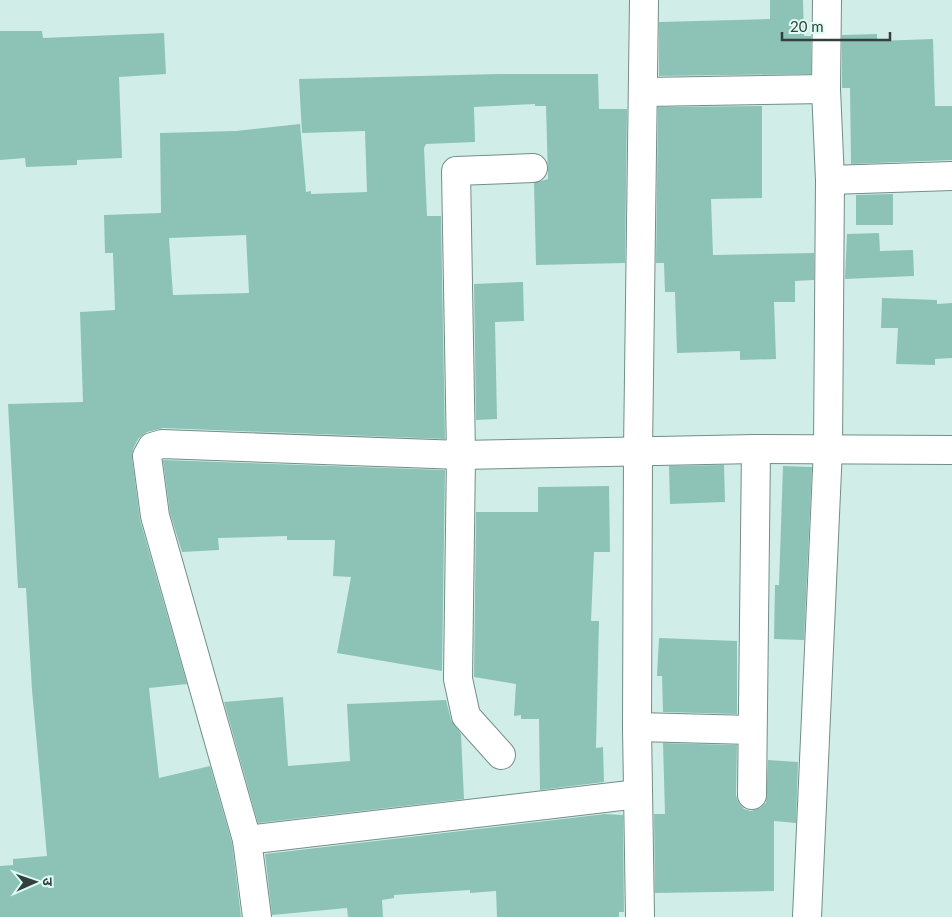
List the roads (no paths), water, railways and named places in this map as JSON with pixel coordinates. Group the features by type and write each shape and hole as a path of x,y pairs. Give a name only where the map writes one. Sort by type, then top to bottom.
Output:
{"street":[{"path":"640,917 636,728 644,0"},
{"path":"807,917 828,448 830,180 826,89 827,0"},
{"path":"644,92 826,89"},
{"path":"501,755 466,716 458,679 461,455 456,171 533,168"},
{"path":"830,180 952,176"},
{"path":"257,917 247,840 155,516 147,456 152,447 162,444 461,455 828,448 952,450"},
{"path":"752,795 756,449"},
{"path":"636,728 752,730"},
{"path":"247,840 638,794"}]}
